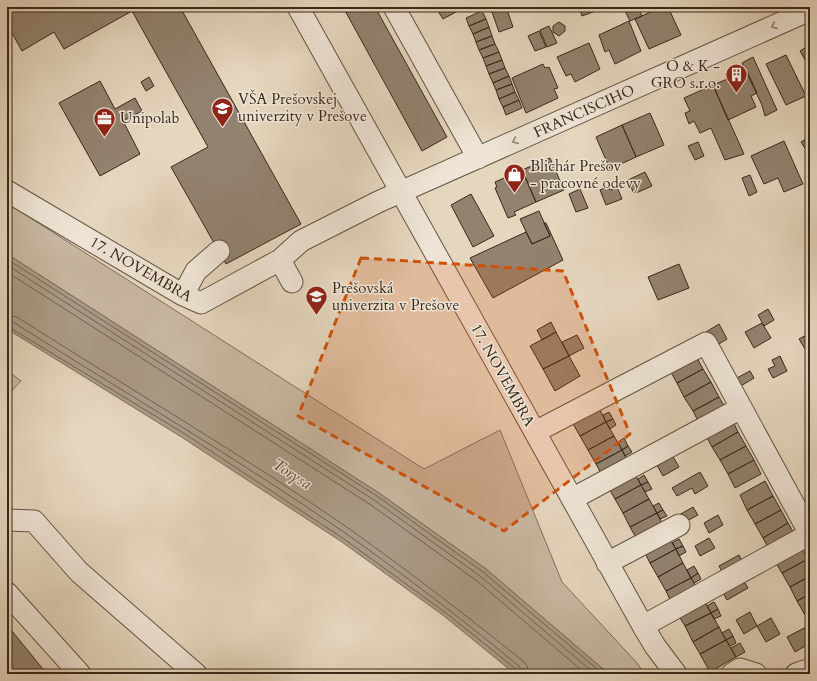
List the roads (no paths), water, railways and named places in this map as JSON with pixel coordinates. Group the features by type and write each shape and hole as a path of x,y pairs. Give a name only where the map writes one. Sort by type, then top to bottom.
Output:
{"street":[{"name":"17. NOVEMBRA","path":"298,7 607,563 655,646 676,674"},
{"path":"394,7 478,158"},
{"name":"FRANCISCIHO","path":"402,192 810,10"},
{"name":"17. NOVEMBRA","path":"7,191 183,295 202,303 280,260 301,241 378,202 402,192"},
{"path":"183,295 196,271 219,251"},
{"path":"280,260 292,282"},
{"name":"17. NOVEMBRA","path":"535,432 706,343 810,534 643,626"},
{"path":"572,499 741,408"},
{"path":"7,520 34,521 79,572 196,674"},
{"path":"607,563 679,525"},
{"path":"7,593 80,674"},
{"path":"732,674 740,669 756,674"}],"water":[{"name":"Torysa","path":"7,254 379,493 486,569 609,674 515,674 444,616 342,542 183,438 7,329"}],"place":[{"name":"O & K - GRO s.r.o.","path":"736,94"},
{"name":"VŠA Prešovskej univerzity v Prešove","path":"222,128"},
{"name":"Unipolab","path":"105,138"},
{"name":"Blichár Prešov - pracovné odevy","path":"515,194"},
{"name":"Prešovská univerzita v Prešove","path":"316,316"}]}
